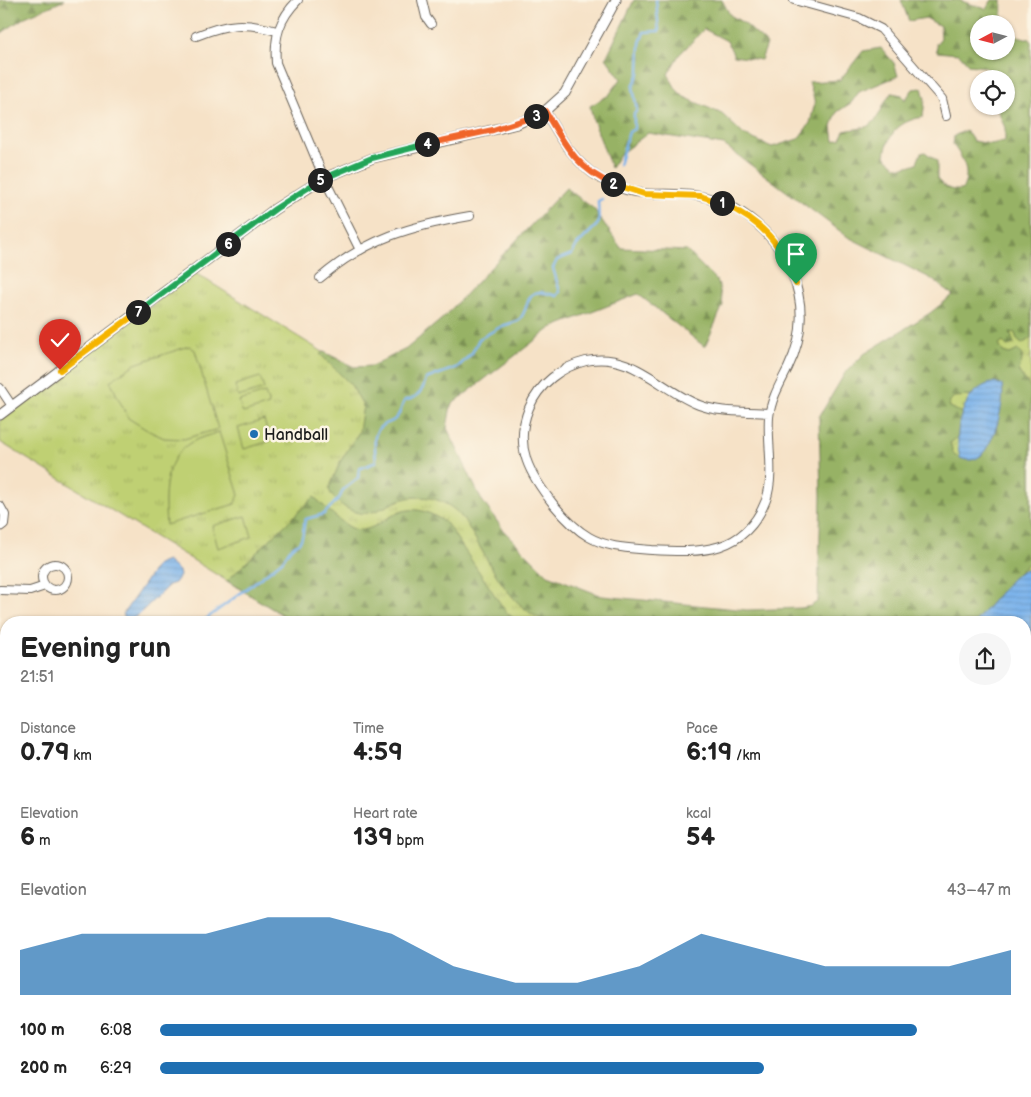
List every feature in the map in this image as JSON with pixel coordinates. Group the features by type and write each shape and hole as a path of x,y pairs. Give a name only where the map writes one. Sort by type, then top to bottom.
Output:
{"street":[{"path":"298,0 288,10 277,30 275,46 280,77 324,178 360,250"},
{"path":"422,0 426,17 431,24"},
{"path":"0,415 275,209 324,178 372,158 517,124 545,111 565,92 616,0"},
{"path":"794,0 859,18 881,29 942,99 946,116"},
{"path":"196,36 216,28 239,23 277,30"},
{"path":"545,111 569,152 601,180 628,191 644,194 682,194 714,200 766,230 776,242 791,271 800,296 802,322 794,353 778,386 769,413 770,483 767,497 760,512 743,534 714,549 693,552 621,548 587,536 560,512 541,489 529,471 524,455 522,437 525,419 536,394 556,374 588,361 620,362 635,367 701,406 769,413"},
{"path":"320,278 342,260 404,230 470,216"},
{"path":"0,388 12,406"},
{"path":"0,506 5,515 4,524 0,528"},
{"path":"0,590 26,591 45,586"}],"green space":[{"path":"0,0 65,0 25,17 0,34"},
{"path":"634,0 722,0 730,15 745,24 767,44 761,60 734,56 727,41 704,29 679,55 668,74 676,89 684,97 722,114 744,135 772,147 798,139 810,123 815,103 809,82 840,80 863,51 881,48 894,63 898,76 859,92 851,103 837,112 832,126 834,141 840,139 844,131 863,128 872,123 892,93 902,95 905,100 913,89 922,88 925,99 923,117 908,121 896,129 889,140 885,156 896,166 903,167 917,163 921,153 925,152 937,161 937,179 948,188 962,190 965,184 966,172 963,161 953,145 954,136 966,130 973,141 991,144 1005,141 1005,128 1000,115 1015,115 1015,70 988,70 985,67 969,65 959,54 937,52 936,44 941,38 940,26 926,18 909,21 901,0 958,0 986,9 992,0 1002,0 1002,15 970,15 970,60 1015,60 1015,35 1029,39 1031,42 1031,338 1022,344 1017,340 1015,333 1010,332 1014,344 1007,346 1003,342 999,345 1003,352 1010,354 1018,350 1022,356 1019,372 1031,388 1031,561 1012,579 980,616 535,616 524,608 505,588 470,529 450,506 431,498 411,497 376,511 361,513 343,506 332,496 329,489 340,462 359,432 363,405 351,385 320,354 324,352 354,367 372,366 406,349 443,318 566,188 594,209 621,248 687,251 718,282 723,305 705,347 638,294 551,328 451,405 447,428 481,499 504,531 548,575 602,596 747,610 801,608 811,606 818,601 821,496 819,417 845,373 864,354 930,313 953,295 930,278 848,237 724,145 648,133 620,154 611,168 590,106 609,95 621,79 606,58","holes":["974,392 998,423 981,456 960,458 954,455 950,443 958,437 962,413 950,407 949,402 954,397 971,396"]},
{"path":"1031,77 1031,616 820,616 982,291"},
{"path":"195,273 386,391 527,564 587,603 805,616 284,616 0,442 0,420"},
{"path":"189,346 195,350 218,429 184,439 164,438 128,418 110,381 135,364"},
{"path":"260,377 264,389 238,397 235,385"},
{"path":"265,393 269,405 243,413 239,401"},
{"name":"Handball","path":"264,420 270,441 244,449 238,428"},
{"path":"219,432 239,495 235,504 166,525 165,491 174,459 190,443"},
{"path":"314,497 339,520 354,529 365,530 393,515 404,511 416,510 430,514 447,524 506,612 511,616 284,616 227,581"},
{"path":"246,516 252,537 218,548 212,526"}],"water":[{"path":"995,382 1002,385 1003,393 1000,414 993,437 981,455 975,459 960,458 958,435 962,411 975,392"},
{"path":"167,561 179,571 180,576 175,583 169,585 137,616 124,616 123,614 157,565"},
{"path":"1031,569 1031,616 980,616 1012,579 1021,571"}],"waterway":[{"path":"619,165 629,132 634,129 634,114 637,110 633,87 639,73 640,43 644,32 659,31 656,0"},
{"path":"210,616 282,561 291,548 302,539 306,519 324,514 340,497 343,490 358,478 359,469 376,462 376,432 383,425 396,418 405,400 409,400 419,394 426,379 458,367 472,353 479,339 502,326 518,321 523,315 532,294 537,292 557,296 560,292 553,268 557,260 572,254 577,245 597,225 599,222 598,201 602,199"}],"place":[{"name":"Handball","path":"254,434"}],"route":[{"path":"60,370 275,209 324,178 372,158 406,148 517,124 534,118 545,111 569,152 601,180 628,191 644,194 682,194 714,200 730,207 766,230 784,255 796,284"}]}
